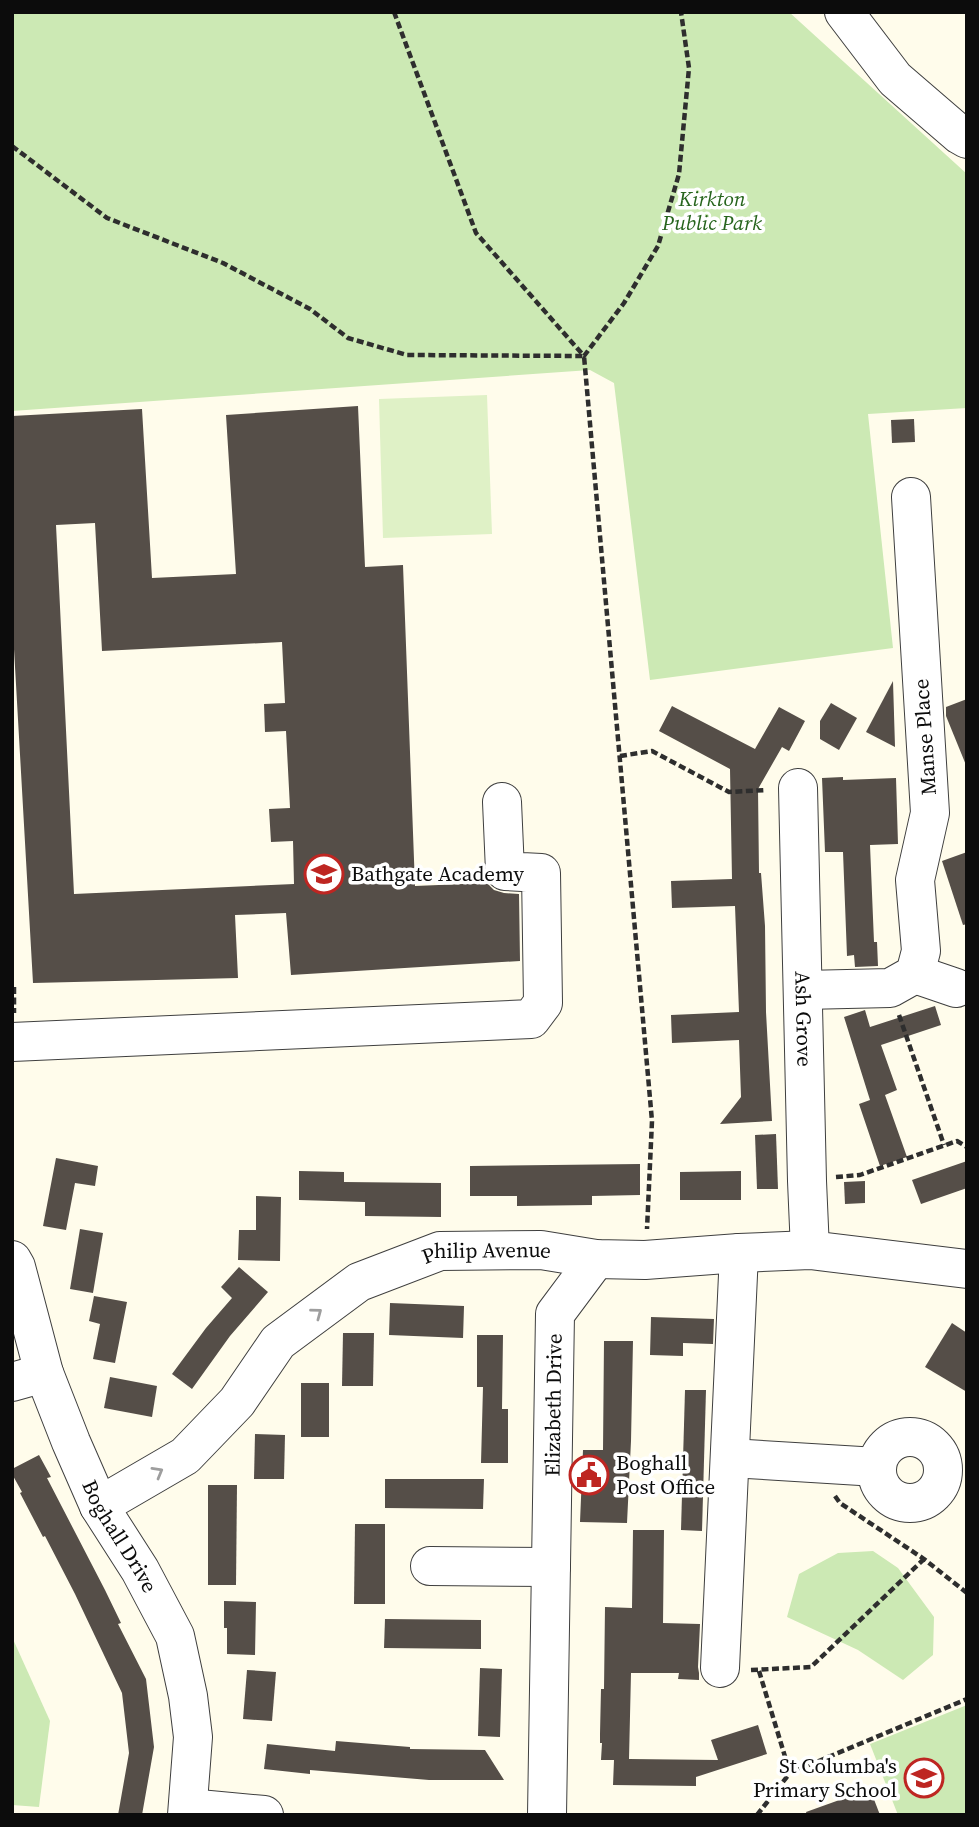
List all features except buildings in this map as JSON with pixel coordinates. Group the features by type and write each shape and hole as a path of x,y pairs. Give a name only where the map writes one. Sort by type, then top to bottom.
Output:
{"street":[{"path":"844,12 895,79 967,139"},
{"name":"Manse Place","path":"902,981 921,951 915,880 930,813 911,497"},
{"name":"Ash Grove","path":"798,788 810,1250"},
{"path":"12,1042 531,1019 543,1003 541,873 505,871 502,802"},
{"path":"804,990 902,981 956,988"},
{"name":"Philip Avenue","path":"99,1506 186,1456 237,1402 278,1342 359,1282 440,1251 541,1250 596,1259 645,1260 810,1250 967,1269"},
{"path":"720,1668 739,1253"},
{"name":"Elizabeth Drive","path":"547,1815 555,1314 596,1259"},
{"name":"Boghall Drive","path":"12,1260 16,1267 28,1378 71,1441 99,1506 140,1570 175,1636 188,1696 193,1737 188,1811"},
{"path":"730,1458 877,1466"},
{"path":"430,1566 551,1567"},
{"path":"188,1811 264,1815"}],"path":[{"path":"394,12 476,233 584,356 652,1121 645,1260"},
{"path":"584,356 624,303 658,246 680,174 689,68 681,12"},
{"path":"12,146 107,218 223,262 310,309 348,338 407,355 584,356"},
{"path":"620,756 652,751 729,792 798,788"},
{"path":"902,981 944,1145"},
{"path":"807,1181 860,1175 957,1140 967,1147"},
{"path":"823,1464 826,1484 839,1503 924,1559 967,1593"},
{"path":"720,1668 759,1671 811,1667 924,1559"},
{"path":"759,1671 790,1773"},
{"path":"757,1815 790,1773 967,1699"}],"green space":[{"name":"Kirkton Public Park","path":"12,12 789,12 967,174 967,408 868,414 893,648 650,680 614,383 590,370 12,411"},
{"path":"487,395 492,534 383,538 379,399"},
{"path":"873,1551 898,1568 934,1617 933,1655 903,1680 858,1650 787,1617 799,1574 838,1553"},
{"path":"12,1637 50,1721 39,1807 12,1805"},
{"name":"St Columba's Primary School","path":"967,1705 967,1815 898,1815 870,1744"}],"place":[{"name":"Bathgate Academy","path":"324,874"},
{"name":"Boghall Post Office","path":"589,1475"},
{"name":"St Columba's Primary School","path":"924,1778"}]}
